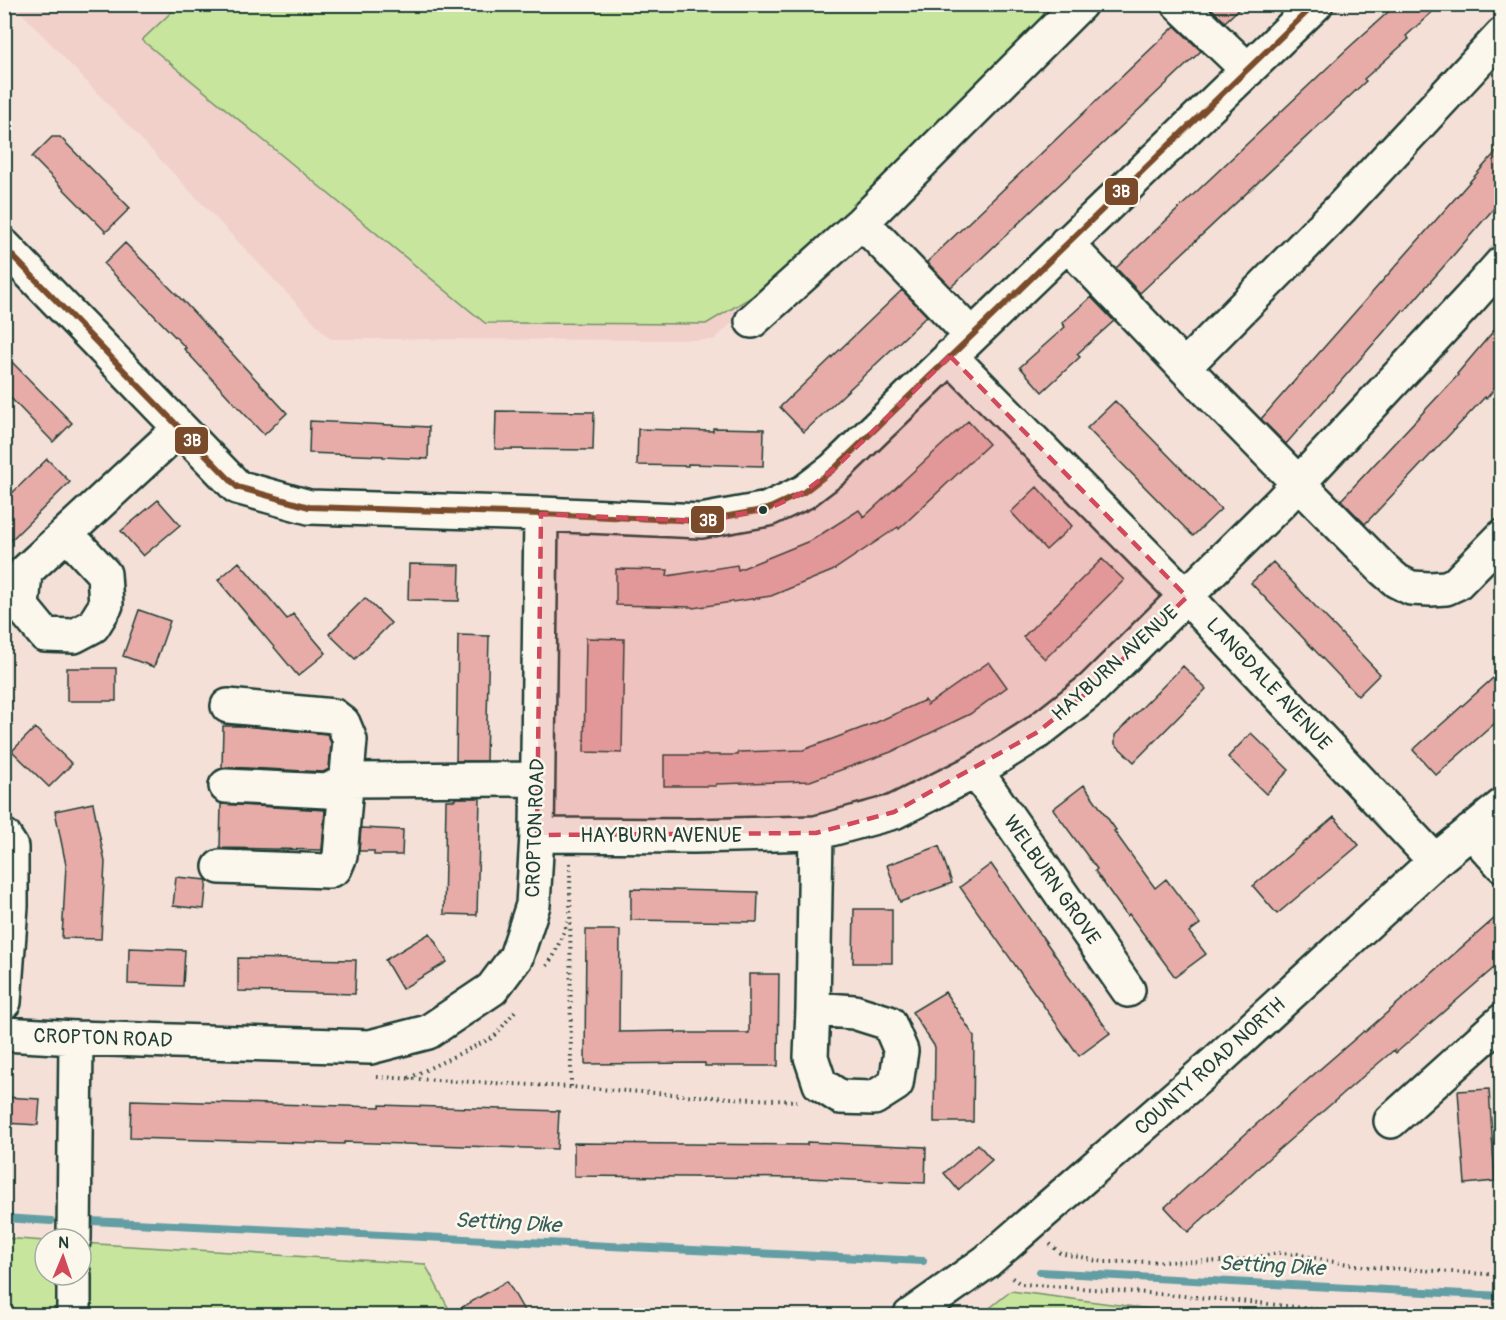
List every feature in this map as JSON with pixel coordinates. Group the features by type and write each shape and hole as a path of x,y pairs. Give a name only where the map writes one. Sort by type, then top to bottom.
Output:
{"street":[{"path":"752,321 862,222 1080,4"},
{"path":"1179,4 1248,70"},
{"path":"4,246 237,487 309,507 701,521 768,509 804,492 834,469 1316,4"},
{"path":"1184,367 1340,209 1502,35"},
{"name":"LANGDALE AVENUE","path":"862,222 960,346 1187,597 1435,861"},
{"path":"1066,243 1298,484 1383,569 1398,581 1411,588 1446,588 1457,583 1502,537"},
{"name":"HAYBURN AVENUE","path":"537,836 816,833 894,812 976,771 1036,733 1092,689 1298,484 1502,263"},
{"path":"67,534 180,428"},
{"name":"CROPTON ROAD","path":"4,1034 370,1047 428,1032 492,989 516,957 532,904 537,836 541,514"},
{"path":"220,867 328,871 335,868 340,856 351,740 343,723 334,716 228,706"},
{"name":"WELBURN GROVE","path":"976,771 1128,990"},
{"path":"226,786 327,791 348,780 537,779"},
{"name":"COUNTY ROAD NORTH","path":"910,1316 986,1262 1027,1227 1216,1062 1435,861 1502,806"},
{"path":"1471,831 1502,865"},
{"path":"813,1009 854,1012 889,1023 901,1051 896,1084 874,1098 840,1097 820,1084 811,1057 816,833"},
{"path":"4,836 11,847 11,906 4,1002"},
{"path":"1391,1122 1502,1021"},
{"path":"74,1227 76,1038"},
{"path":"74,1287 74,1313"}],"path":[{"path":"570,835 571,1087"},
{"path":"375,1077 792,1101 840,1097"},
{"path":"1027,1227 1060,1253 1102,1262 1236,1261 1278,1253 1297,1254 1370,1267 1502,1275"},
{"path":"986,1262 1021,1284 1211,1298 1341,1313 1377,1312 1392,1316"}],"highlighted area":[{"path":"950,356 1187,597 1092,689 1036,733 894,812 816,833 537,835 541,514 701,521 768,509 804,492 834,469"}],"shaded area":[{"path":"14,5 1062,5 714,340 330,339"}],"green space":[{"path":"180,4 1062,5 770,286 706,324 485,323 142,40"},
{"path":"4,1238 33,1240 33,1287 93,1287 93,1244 425,1264 452,1315 5,1315"},
{"path":"1011,1291 1196,1315 981,1315"}],"building":[{"path":"1207,4 1244,4 1225,22"},
{"path":"1397,4 1441,4 1406,36 1409,39 1364,79 1366,81 1140,293 1116,268"},
{"path":"1175,26 1201,51 951,287 927,262"},
{"path":"52,137 60,137 130,208 106,232 32,157"},
{"path":"1502,145 1502,199 1286,444 1261,419"},
{"path":"125,243 186,304 287,413 264,435 184,349 186,348 104,264"},
{"path":"902,290 927,316 804,432 780,407"},
{"path":"1091,297 1114,321 1077,354 1080,357 1042,392 1020,367 1065,327 1062,323"},
{"path":"1502,321 1502,380 1365,524 1341,500 1458,375"},
{"path":"4,354 72,423 53,442 4,391"},
{"path":"1115,401 1221,509 1193,536 1087,428"},
{"path":"496,411 594,412 593,450 495,449"},
{"path":"310,421 429,427 428,459 309,453"},
{"path":"968,421 989,444 899,529 898,527 832,571 771,596 693,608 616,605 616,569 668,570 667,576 737,565 738,570 812,540 859,510 864,517"},
{"path":"713,428 764,429 763,466 637,465 638,429 713,431"},
{"path":"47,459 70,482 4,547 4,501"},
{"path":"1037,487 1072,526 1046,550 1011,512"},
{"path":"158,500 180,525 143,556 121,531"},
{"path":"1102,559 1124,580 1045,659 1023,637"},
{"path":"239,562 287,619 293,614 326,653 298,676 218,580"},
{"path":"1273,562 1380,674 1358,696 1251,583"},
{"path":"409,564 460,565 459,601 408,600"},
{"path":"365,598 391,623 355,659 329,634"},
{"path":"139,610 170,621 154,667 123,656"},
{"path":"458,635 489,636 486,761 456,761"},
{"path":"586,638 624,639 622,753 584,752"},
{"path":"989,662 1007,687 970,714 891,752 810,781 664,786 664,755 738,755 738,752 803,750 875,723 925,700 927,705"},
{"path":"1183,666 1206,689 1134,762 1115,744 1115,735"},
{"path":"67,668 116,668 116,701 67,701"},
{"path":"1502,670 1502,717 1436,775 1413,750"},
{"path":"223,726 327,734 331,743 329,769 323,772 222,768"},
{"path":"35,728 72,764 49,787 12,751"},
{"path":"1251,733 1289,770 1266,794 1228,757"},
{"path":"1084,785 1155,888 1166,879 1200,924 1189,932 1206,954 1175,977 1129,914 1127,916 1095,871 1097,869 1053,809"},
{"path":"455,798 480,798 477,915 444,914 446,800 455,800"},
{"path":"93,803 105,862 101,939 62,938 66,865 55,811"},
{"path":"221,804 325,810 322,850 220,848"},
{"path":"1334,817 1359,845 1277,914 1253,886"},
{"path":"361,828 403,830 402,855 374,855 374,851 359,851"},
{"path":"939,846 952,883 900,902 887,865"},
{"path":"991,864 1110,1033 1079,1056 960,887"},
{"path":"176,877 207,880 204,909 173,906"},
{"path":"631,889 758,892 757,922 631,920"},
{"path":"854,909 892,909 892,963 853,963"},
{"path":"1502,912 1502,961 1396,1053 1394,1050 1367,1073 1188,1232 1165,1207 1252,1128"},
{"path":"586,930 620,930 619,1032 749,1033 749,974 779,974 778,1066 705,1066 705,1063 585,1064"},
{"path":"430,933 447,962 402,989 385,960"},
{"path":"129,948 185,950 183,986 128,984"},
{"path":"238,958 356,960 355,994 238,991"},
{"path":"945,992 974,1036 973,1122 934,1122 935,1047 912,1012"},
{"path":"1489,1089 1495,1181 1465,1184 1458,1091"},
{"path":"4,1097 40,1099 38,1125 4,1123"},
{"path":"131,1100 559,1111 557,1149 130,1138"},
{"path":"807,1142 926,1147 925,1183 806,1178 574,1176 574,1143 807,1145"},
{"path":"978,1144 992,1160 958,1190 944,1173"},
{"path":"507,1281 527,1316 447,1316"}],"waterway":[{"name":"Setting Dike","path":"4,1218 51,1221"},
{"name":"Setting Dike","path":"91,1221 923,1261"},
{"name":"Setting Dike","path":"1040,1272 1502,1296"}],"transit line":[{"name":"3B","path":"4,247 237,487 309,507 701,521 768,509 804,492 834,469 1315,4"}]}
